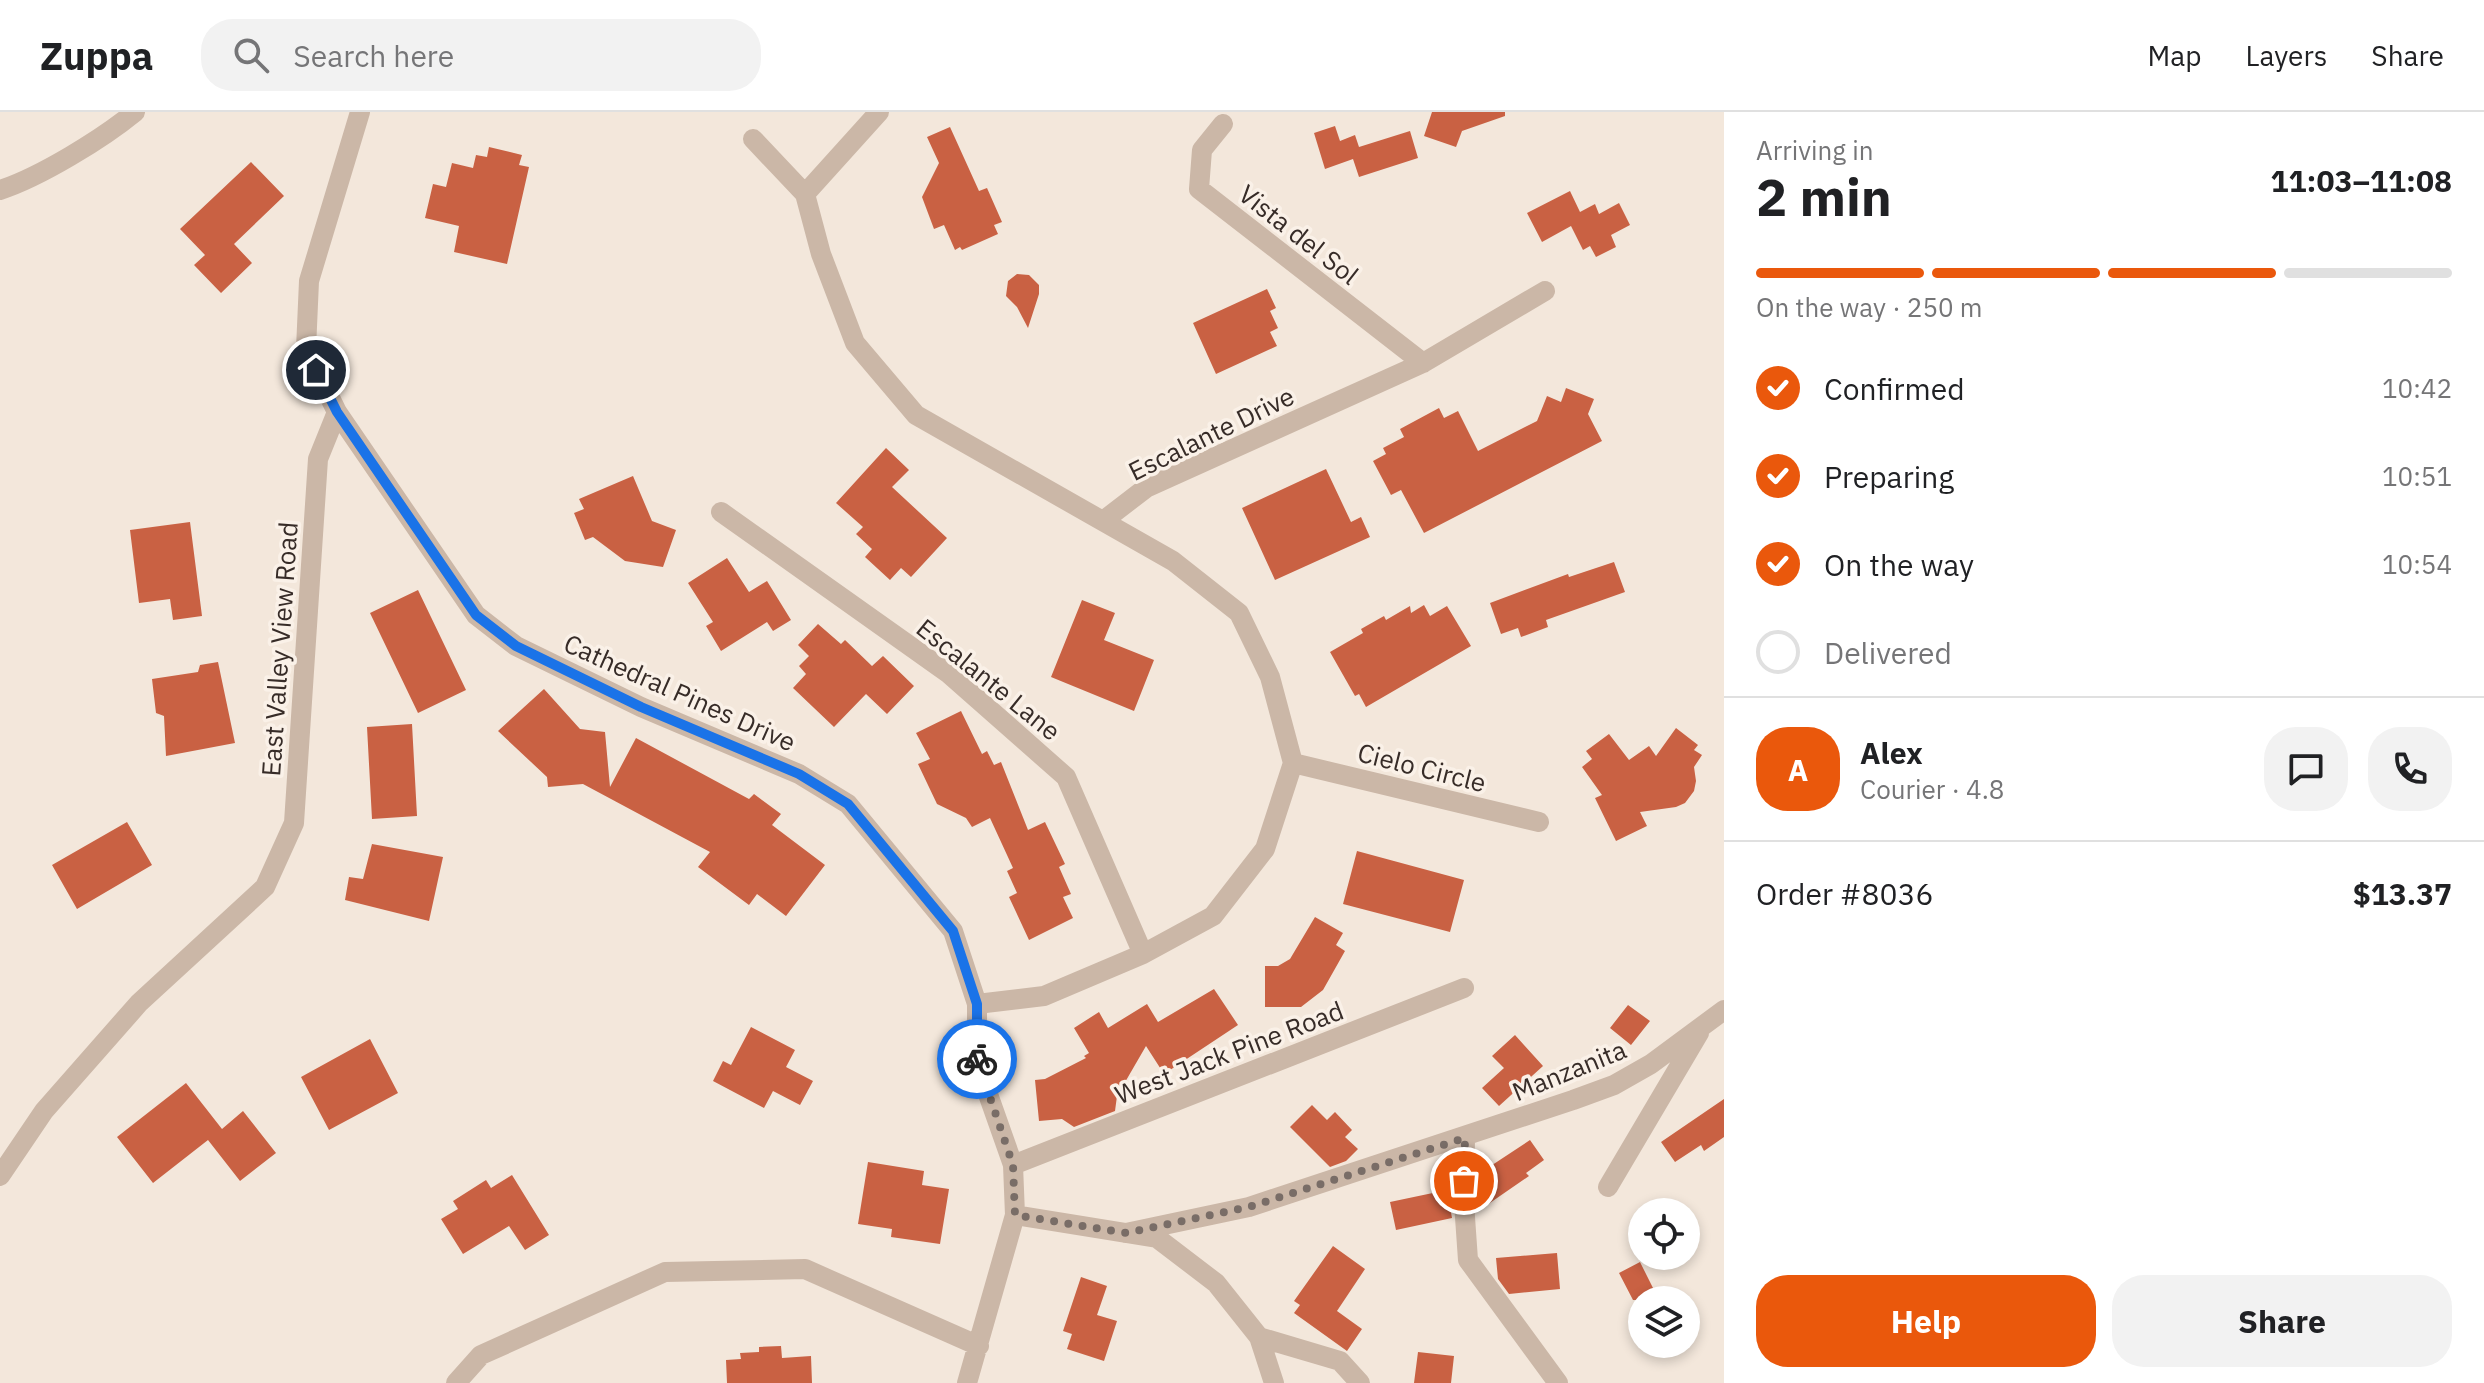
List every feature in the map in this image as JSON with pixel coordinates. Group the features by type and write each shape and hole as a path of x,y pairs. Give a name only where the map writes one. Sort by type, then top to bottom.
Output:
{"street":[{"path":"0,190 20,184 116,127 135,112"},
{"path":"337,412 306,349 309,281 360,112"},
{"path":"805,194 879,112"},
{"name":"Vista del Sol","path":"1223,124 1202,150 1199,189 1423,363"},
{"path":"753,139 805,194 821,254 855,343 916,415 1173,561 1239,613 1270,677 1293,763 1265,849 1213,916 1143,954 1044,996 977,1004"},
{"name":"Escalante Drive","path":"1103,521 1146,488 1423,363 1545,291"},
{"name":"Cathedral Pines Drive","path":"337,412 476,615 516,646 641,707 799,774 848,804 953,931 977,1004 977,1063 1013,1165 1015,1215 967,1383"},
{"name":"East Valley View Road","path":"0,1176 44,1111 139,1003 265,887 294,823 318,459 337,412"},
{"name":"Escalante Lane","path":"721,512 948,673 1066,777 1143,954"},
{"name":"Cielo Circle","path":"1293,763 1539,822"},
{"name":"West Jack Pine Road","path":"1013,1165 1464,988"},
{"name":"Manzanita","path":"1126,1233 1249,1207 1465,1138 1614,1085 1651,1064 1724,1010"},
{"path":"1608,1187 1705,1022"},
{"path":"1465,1138 1464,1203 1468,1260 1558,1383"},
{"path":"1015,1215 1157,1238 1216,1283 1259,1337 1274,1383"},
{"path":"456,1383 481,1355 665,1272 805,1269 979,1346"},
{"path":"1259,1337 1340,1361 1360,1383"}],"building":[{"path":"1432,112 1505,112 1505,116 1462,131 1456,147 1424,136"},
{"path":"1335,126 1340,141 1355,135 1359,147 1410,131 1418,158 1359,177 1353,159 1325,169 1314,133"},
{"path":"950,127 979,191 987,188 1002,222 994,225 998,234 962,250 960,247 955,250 944,225 934,229 922,197 939,163 927,137"},
{"path":"489,147 522,155 519,165 529,167 507,264 454,252 459,226 425,218 433,184 446,187 452,163 473,168 476,155 487,157"},
{"path":"251,162 284,196 234,244 252,263 221,293 194,265 205,255 180,229"},
{"path":"1570,191 1580,212 1595,204 1599,214 1619,203 1630,225 1611,235 1616,247 1596,257 1590,246 1583,250 1571,226 1542,242 1527,213"},
{"path":"1017,274 1029,275 1039,285 1028,328 1017,307 1006,296 1008,281"},
{"path":"1267,289 1276,308 1270,311 1278,328 1270,332 1277,346 1216,374 1193,323"},
{"path":"1566,388 1594,399 1588,414 1602,441 1424,533 1401,490 1391,495 1373,461 1386,454 1383,448 1404,437 1400,429 1439,408 1444,418 1458,411 1478,451 1537,421 1547,396 1561,402"},
{"path":"886,448 909,470 892,487 947,538 911,577 901,568 890,580 865,557 872,549 856,534 863,527 836,503"},
{"path":"1326,469 1351,522 1361,517 1370,537 1275,580 1242,508"},
{"path":"633,476 652,521 676,530 663,567 625,561 593,537 585,540 574,513 584,509 579,499"},
{"path":"190,522 202,616 173,620 170,599 139,603 130,530"},
{"path":"727,558 749,592 767,581 791,620 773,631 767,622 721,651 706,626 713,622 688,583"},
{"path":"1614,562 1625,592 1546,620 1548,627 1521,637 1518,628 1501,634 1490,603 1568,574 1569,577"},
{"path":"418,590 466,690 418,713 370,613"},
{"path":"1082,600 1115,613 1104,640 1154,660 1134,711 1051,677"},
{"path":"1424,605 1430,616 1447,606 1471,646 1366,707 1359,694 1355,696 1330,652 1363,633 1361,629 1384,616 1386,620 1410,606 1411,613"},
{"path":"818,624 841,644 845,640 872,666 883,656 914,686 887,714 866,694 834,727 793,688 806,674 799,666 809,656 798,645"},
{"path":"218,662 235,743 166,756 164,716 156,713 152,679 198,672 200,665"},
{"path":"544,689 580,729 605,732 610,787 636,738 749,799 754,794 781,814 772,825 825,865 786,916 757,894 749,905 698,867 710,852 583,784 548,787 547,777 498,731"},
{"path":"961,711 982,754 987,751 994,765 1001,762 1028,830 1045,822 1065,864 1059,867 1071,894 1063,897 1073,918 1029,940 1009,897 1017,893 1007,871 1013,868 990,818 972,827 966,818 937,804 918,764 930,759 916,733"},
{"path":"412,724 417,816 372,819 367,727"},
{"path":"1676,728 1698,745 1694,750 1702,755 1694,767 1694,791 1685,803 1676,807 1640,812 1647,826 1616,841 1595,798 1602,795 1582,767 1592,759 1586,751 1609,734 1629,760 1649,746 1656,756"},
{"path":"127,822 152,865 77,909 52,865"},
{"path":"372,844 443,857 429,921 345,900 349,877 363,879"},
{"path":"1357,851 1464,880 1450,932 1343,904"},
{"path":"1315,917 1343,933 1336,945 1345,951 1323,990 1301,1007 1265,1007 1265,966 1278,966 1290,959"},
{"path":"1214,989 1238,1025 1164,1074 1146,1046 1117,1096 1115,1111 1074,1127 1062,1119 1039,1121 1035,1080 1045,1079 1086,1058 1084,1056 1089,1053 1074,1028 1099,1012 1108,1028 1147,1004 1158,1022"},
{"path":"1628,1005 1650,1021 1631,1045 1610,1028"},
{"path":"751,1027 795,1050 786,1067 813,1081 800,1105 773,1091 764,1108 713,1081 723,1061 731,1065"},
{"path":"1515,1035 1543,1066 1499,1106 1482,1088 1504,1068 1492,1056"},
{"path":"370,1039 398,1093 329,1130 301,1077"},
{"path":"186,1083 222,1129 243,1111 276,1153 240,1181 208,1140 153,1183 117,1137"},
{"path":"1724,1099 1724,1137 1704,1151 1701,1145 1675,1162 1661,1142"},
{"path":"1312,1105 1327,1120 1335,1112 1352,1130 1345,1137 1358,1149 1346,1161 1330,1167 1290,1127"},
{"path":"1530,1140 1544,1160 1526,1173 1529,1176 1484,1207 1477,1196 1477,1175"},
{"path":"868,1162 924,1171 922,1185 949,1189 940,1244 891,1237 892,1229 858,1224"},
{"path":"512,1175 549,1235 525,1250 509,1226 463,1254 441,1219 458,1209 453,1201 486,1180 491,1188"},
{"path":"1447,1190 1452,1218 1396,1230 1390,1202"},
{"path":"1333,1246 1365,1269 1337,1311 1362,1329 1347,1351 1294,1313 1300,1305 1294,1301"},
{"path":"1557,1253 1560,1289 1509,1294 1498,1279 1496,1258"},
{"path":"1628,1268 1644,1270 1652,1286 1628,1286 1628,1290 1619,1273"},
{"path":"1081,1277 1107,1286 1097,1315 1117,1321 1104,1361 1067,1349 1072,1334 1063,1331"},
{"path":"781,1346 782,1358 811,1356 812,1383 727,1383 726,1360 741,1359 740,1353 759,1352 759,1347"},
{"path":"1418,1352 1454,1356 1451,1383 1414,1383"}],"way so far":[{"path":"977,1059 1013,1165 1015,1215 1126,1233 1249,1207 1465,1138 1464,1181"}],"route":[{"path":"316,370 337,412 476,615 516,646 641,707 799,774 848,804 953,931 977,1004 977,1059"}]}
